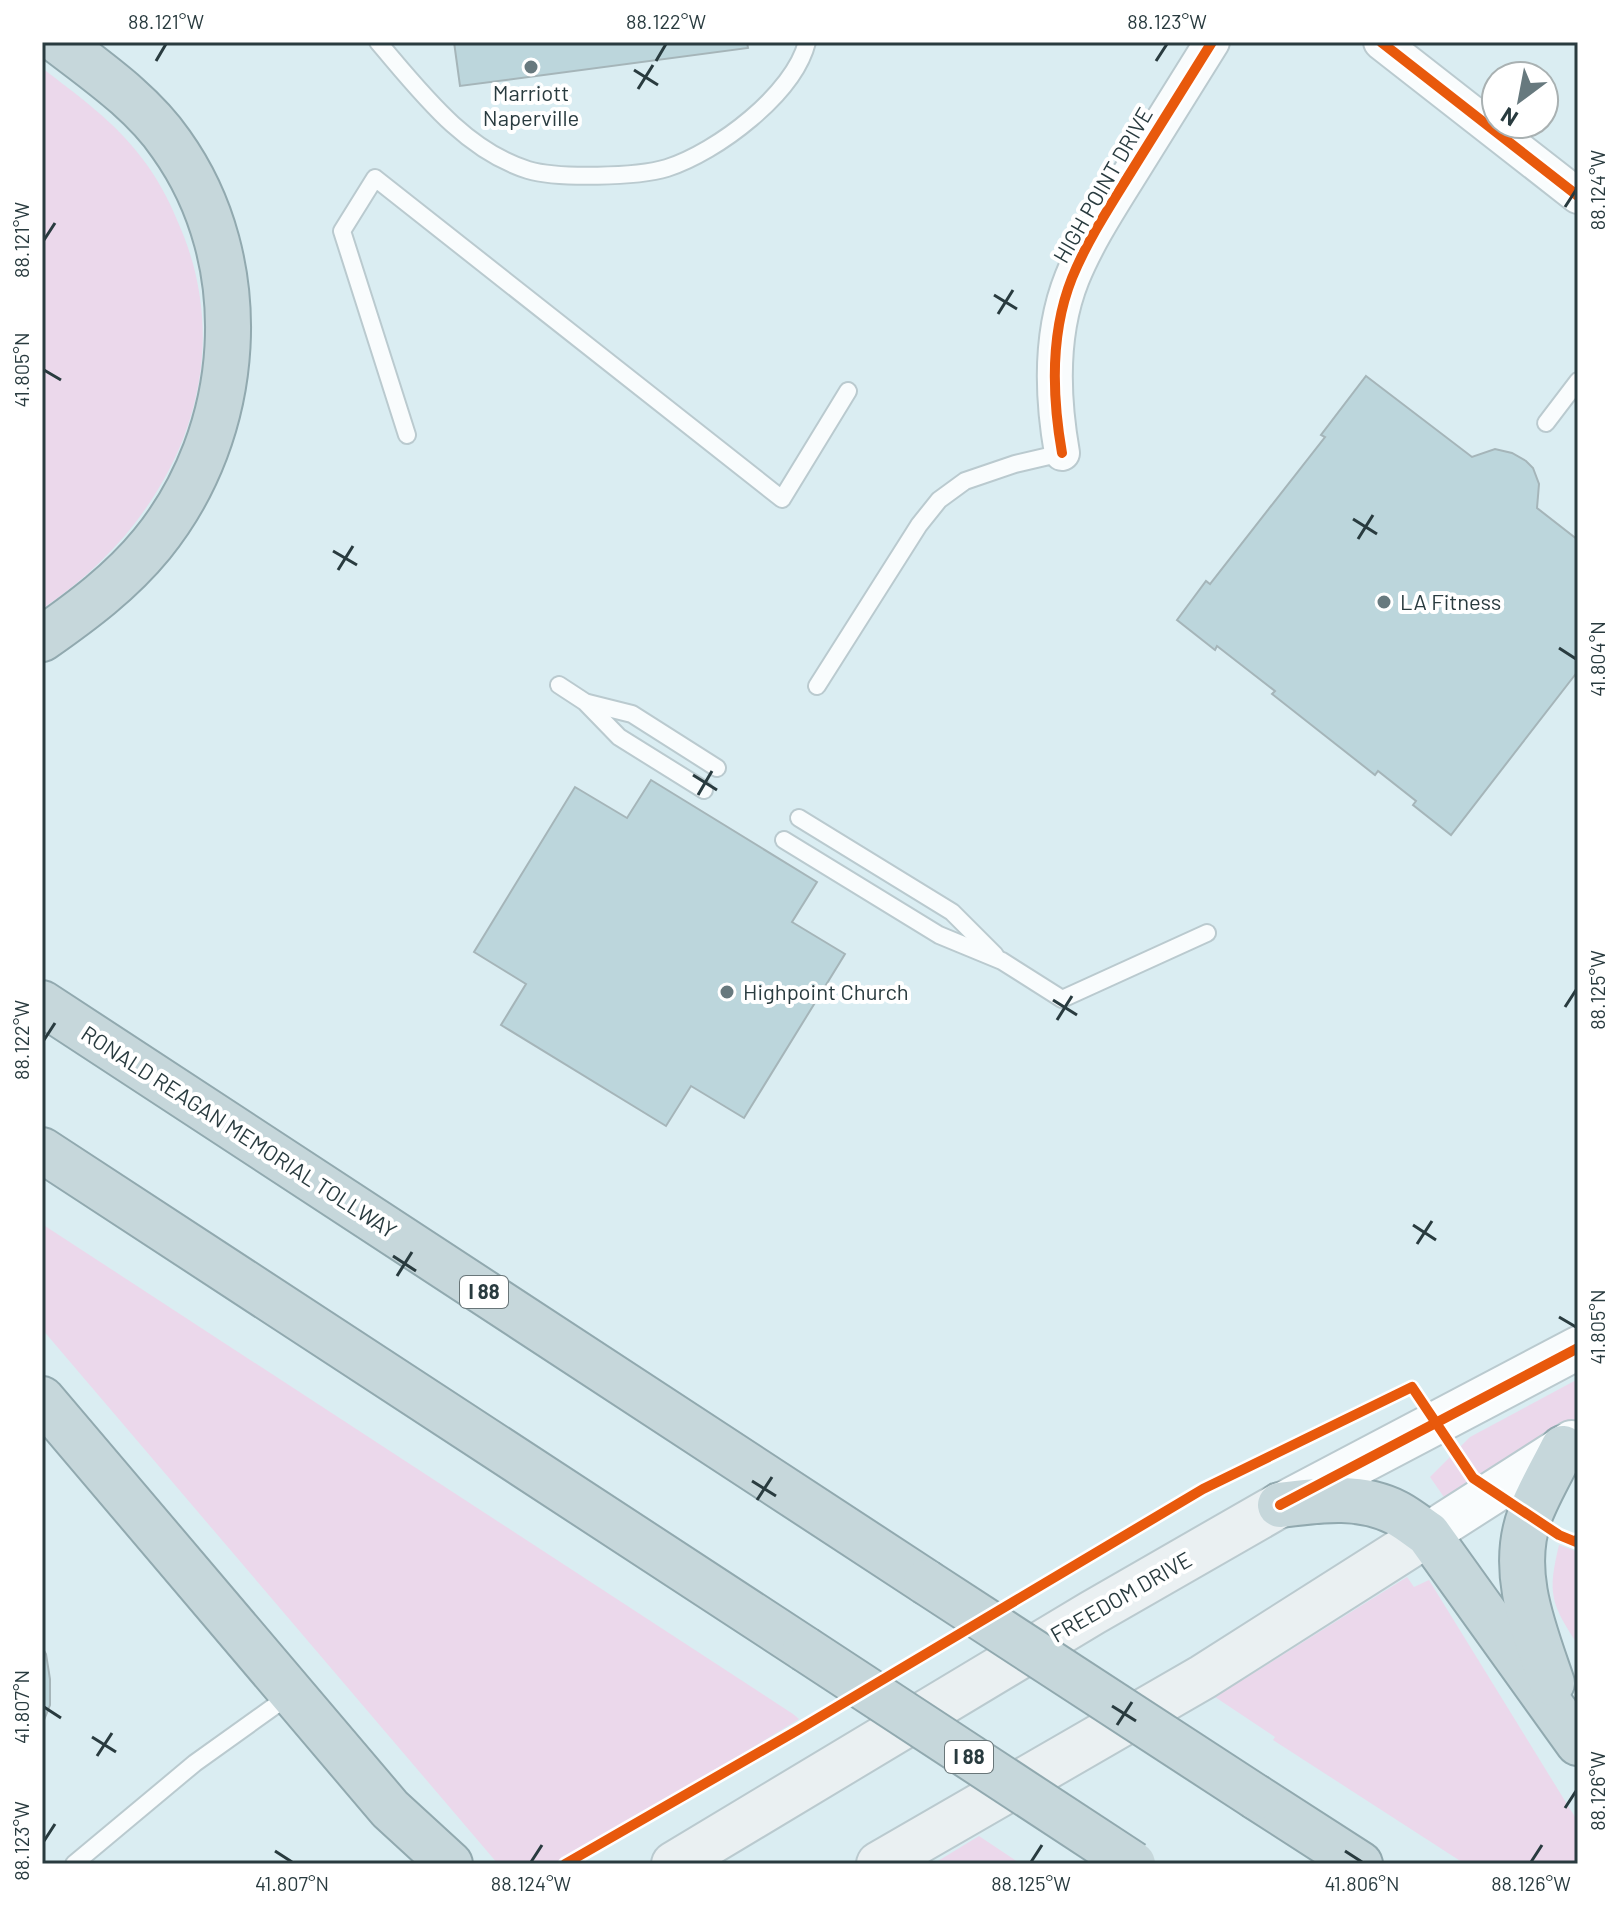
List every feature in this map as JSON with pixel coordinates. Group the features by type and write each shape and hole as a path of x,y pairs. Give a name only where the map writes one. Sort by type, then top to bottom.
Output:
{"highway":[{"path":"42,639 87,608 119,579 152,544 180,503 204,458 219,412 228,363 228,315 223,269 211,221 195,182 170,142 143,113 114,85 59,42"},
{"name":"RONALD REAGAN MEMORIAL TOLLWAY","path":"42,1003 1360,1864"},
{"name":"I 88","path":"42,1150 1133,1864"},
{"path":"42,1399 390,1809 450,1864"},
{"path":"1570,1443 1530,1516 1523,1545 1523,1584 1532,1624 1573,1735"},
{"path":"1280,1505 1357,1499 1396,1512 1428,1534 1573,1735"},
{"path":"390,1809 406,1864"}],"main road":[{"name":"FREEDOM DRIVE","path":"674,1864 1092,1613 1280,1505"},
{"path":"879,1864 1203,1677 1428,1534"}],"street":[{"name":"HIGH POINT DRIVE","path":"1062,453 1055,414 1055,358 1071,280 1104,216 1212,42"},
{"path":"1381,42 1578,196"},
{"name":"FREEDOM DRIVE","path":"1280,1505 1578,1348"},
{"path":"1428,1534 1570,1443"}],"lane":[{"path":"378,42 437,112 492,153 529,170 583,176 667,168 706,149 777,96 794,73 807,42"},
{"path":"407,435 342,231 375,178 782,499 848,391"},
{"path":"1546,423 1578,381"},
{"path":"817,686 919,525 939,500 965,481 1015,464 1062,453"},
{"path":"559,685 585,702 619,737 704,790"},
{"path":"585,702 632,714 717,768"},
{"path":"799,818 952,912 1002,961"},
{"path":"784,840 939,935 1002,961 1062,999 1207,933"},
{"path":"74,1864 195,1763 291,1694"}],"shaded area":[{"path":"42,68 119,132 157,179 177,220 196,276 203,332 198,386 183,438 159,487 127,533 88,574 42,609"},
{"path":"42,1224 799,1719 677,1794 553,1864 498,1864 42,1329"},
{"path":"1578,1379 1578,1418 1446,1500 1430,1477 1470,1437"},
{"path":"1559,1545 1578,1552 1578,1645 1562,1619 1554,1598 1553,1576"},
{"path":"1407,1577 1414,1587 1429,1580 1578,1822 1578,1864 1465,1864 1273,1740 1275,1737 1215,1697"},
{"path":"979,1836 1021,1864 933,1864"}],"building":[{"name":"Marriott Naperville","path":"454,42 747,42 748,48 460,86"},
{"name":"LA Fitness","path":"1366,376 1472,457 1495,449 1512,453 1526,461 1533,468 1539,484 1537,508 1578,540 1578,671 1451,835 1413,805 1416,801 1378,771 1375,775 1272,694 1275,691 1217,646 1215,650 1177,620 1206,581 1210,584 1325,437 1321,435"},
{"path":"651,780 817,882 792,922 845,954 744,1118 691,1086 666,1126 501,1025 526,984 474,952 575,787 627,818"},
{"path":"42,1647 50,1679 50,1705 42,1725"}],"cycle path":[{"path":"1062,453 1056,409 1055,365 1060,321 1072,278 1099,224 1212,42"},
{"path":"1381,42 1578,196"},
{"path":"1280,1505 1578,1348"},
{"path":"565,1864 798,1730 1203,1489 1412,1387 1473,1478 1559,1535 1576,1542 1578,1539"}],"place":[{"name":"Marriott Naperville","path":"531,67"},
{"name":"LA Fitness","path":"1384,602"},
{"name":"Highpoint Church","path":"727,992"}]}
